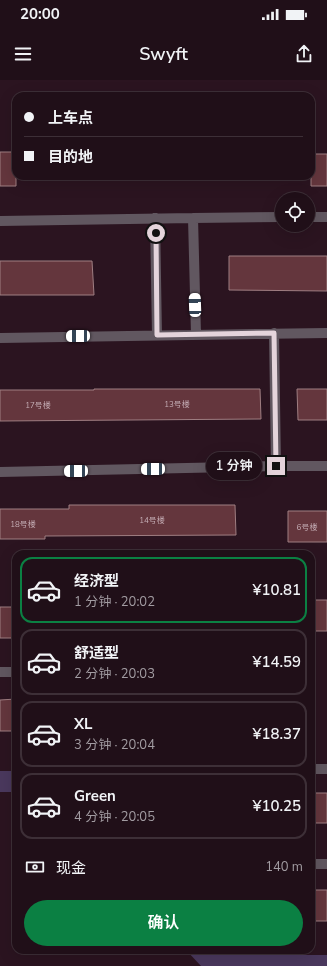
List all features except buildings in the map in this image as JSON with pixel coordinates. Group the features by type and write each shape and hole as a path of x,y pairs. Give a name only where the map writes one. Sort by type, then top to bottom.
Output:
{"street":[{"path":"0,221 275,217"},
{"path":"315,217 327,217"},
{"path":"155,218 157,335"},
{"path":"192,218 196,334"},
{"path":"274,333 276,466"},
{"path":"0,338 327,333"},
{"path":"0,472 327,466"},
{"path":"0,672 12,672"},
{"path":"315,769 327,769"},
{"path":"315,864 327,864"}],"shaded area":[{"path":"0,771 12,771 12,792 0,792"},
{"path":"190,954 327,955 327,966 201,966"}],"route":[{"path":"156,233 157,335 274,333 276,466"}]}
